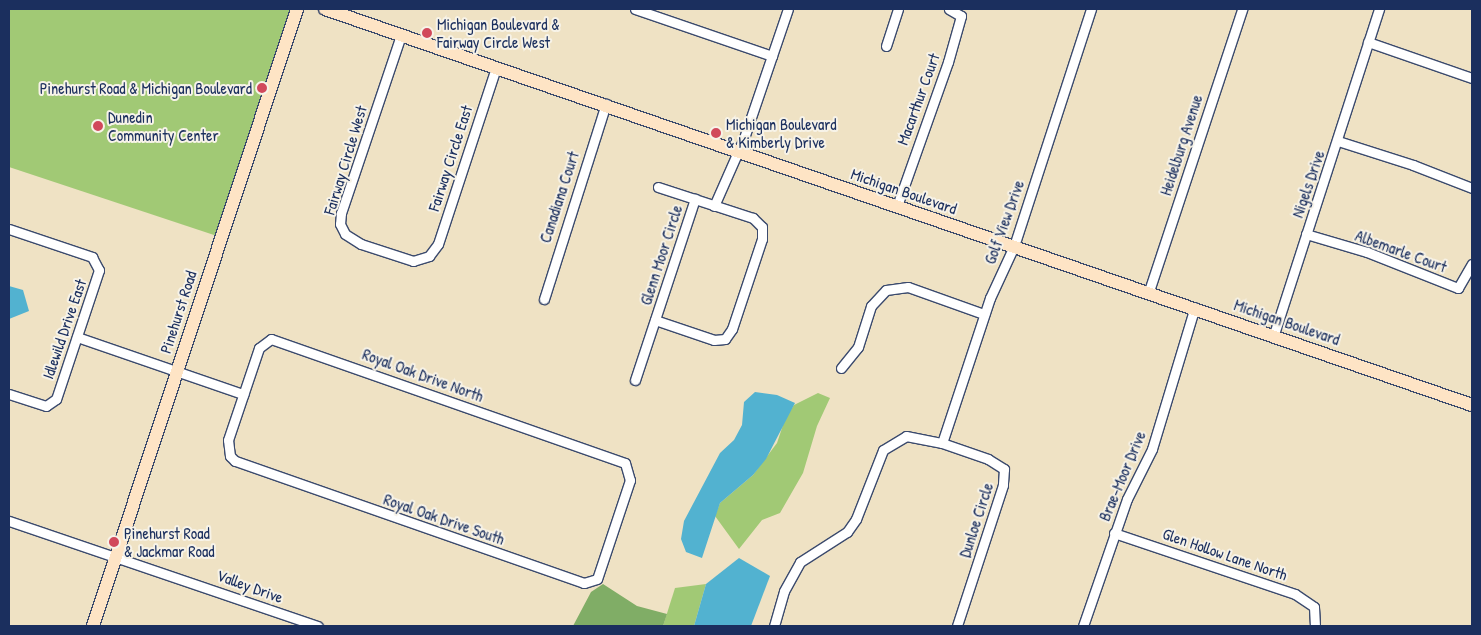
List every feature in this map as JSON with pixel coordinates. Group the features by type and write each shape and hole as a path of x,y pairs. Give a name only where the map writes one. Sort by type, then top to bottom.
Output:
{"street":[{"name":"Pinehurst Road","path":"93,626 175,370 297,9"},
{"name":"Michigan Boulevard","path":"325,9 1274,334 1472,405"},
{"path":"635,9 772,56"},
{"path":"714,206 739,151 788,9"},
{"path":"886,46 898,9"},
{"name":"Macarthur Court","path":"897,206 948,62 961,16 949,9"},
{"name":"Golf View Drive","path":"942,443 984,314 1014,246 1091,9"},
{"name":"Heidelburg Avenue","path":"1149,291 1242,9"},
{"name":"Nigels Drive","path":"1274,334 1338,142 1379,9"},
{"name":"Fairway Circle West","path":"401,35 341,213 340,224 345,234 361,244 413,261 429,256"},
{"path":"1368,42 1472,78"},
{"name":"Fairway Circle East","path":"429,256 438,244 496,68"},
{"name":"Canadiana Court","path":"544,299 606,104"},
{"path":"1338,142 1414,165 1472,188"},
{"name":"Glenn Moor Circle","path":"655,320 714,340 725,339 732,328 762,239 762,227 753,218 658,187"},
{"name":"Glenn Moor Circle","path":"635,380 695,199"},
{"name":"Idlewild Drive East","path":"9,228 92,258 99,270 56,399 46,406 9,394"},
{"name":"Albemarle Court","path":"1306,234 1375,255 1458,288 1472,264"},
{"path":"841,368 858,347 871,306 886,290 908,287 984,314"},
{"name":"Brae-Moor Drive","path":"1083,626 1114,532 1152,449 1195,307"},
{"path":"77,337 243,394"},
{"name":"Royal Oak Drive North","path":"243,394 258,348 271,339 282,340 625,463"},
{"name":"Royal Oak Drive South","path":"243,394 228,440 230,456 235,461 584,583 597,579 602,569 630,480 625,463"},
{"name":"Dunloe Circle","path":"774,626 784,591 800,562 839,540 853,525 883,450 906,436 942,443 997,463 1004,469 1005,477 957,626"},
{"name":"Valley Drive","path":"9,521 318,626"},
{"name":"Glen Hollow Lane North","path":"1114,532 1309,600 1316,615 1315,626"}],"green space":[{"path":"9,9 297,9 220,237 9,167"},
{"path":"818,393 830,398 817,426 803,473 780,513 762,520 739,549 715,516 720,503 753,475 777,443 785,419 794,405"},
{"path":"603,584 637,606 667,614 663,626 573,626 591,592"},
{"path":"706,584 694,626 663,626 675,588"}],"water":[{"path":"9,286 23,290 29,311 9,319"},
{"path":"755,392 777,395 795,403 766,459 753,475 720,503 702,558 686,552 681,539 684,521 720,453 734,440 742,425 744,402"},
{"path":"739,558 770,576 751,626 694,626 706,584"}],"place":[{"name":"Michigan Boulevard & Fairway Circle West","path":"427,33"},
{"name":"Pinehurst Road & Michigan Boulevard","path":"262,88"},
{"name":"Dunedin Community Center","path":"98,126"},
{"name":"Michigan Boulevard & Kimberly Drive","path":"716,133"},
{"name":"Pinehurst Road & Jackmar Road","path":"114,542"}]}
